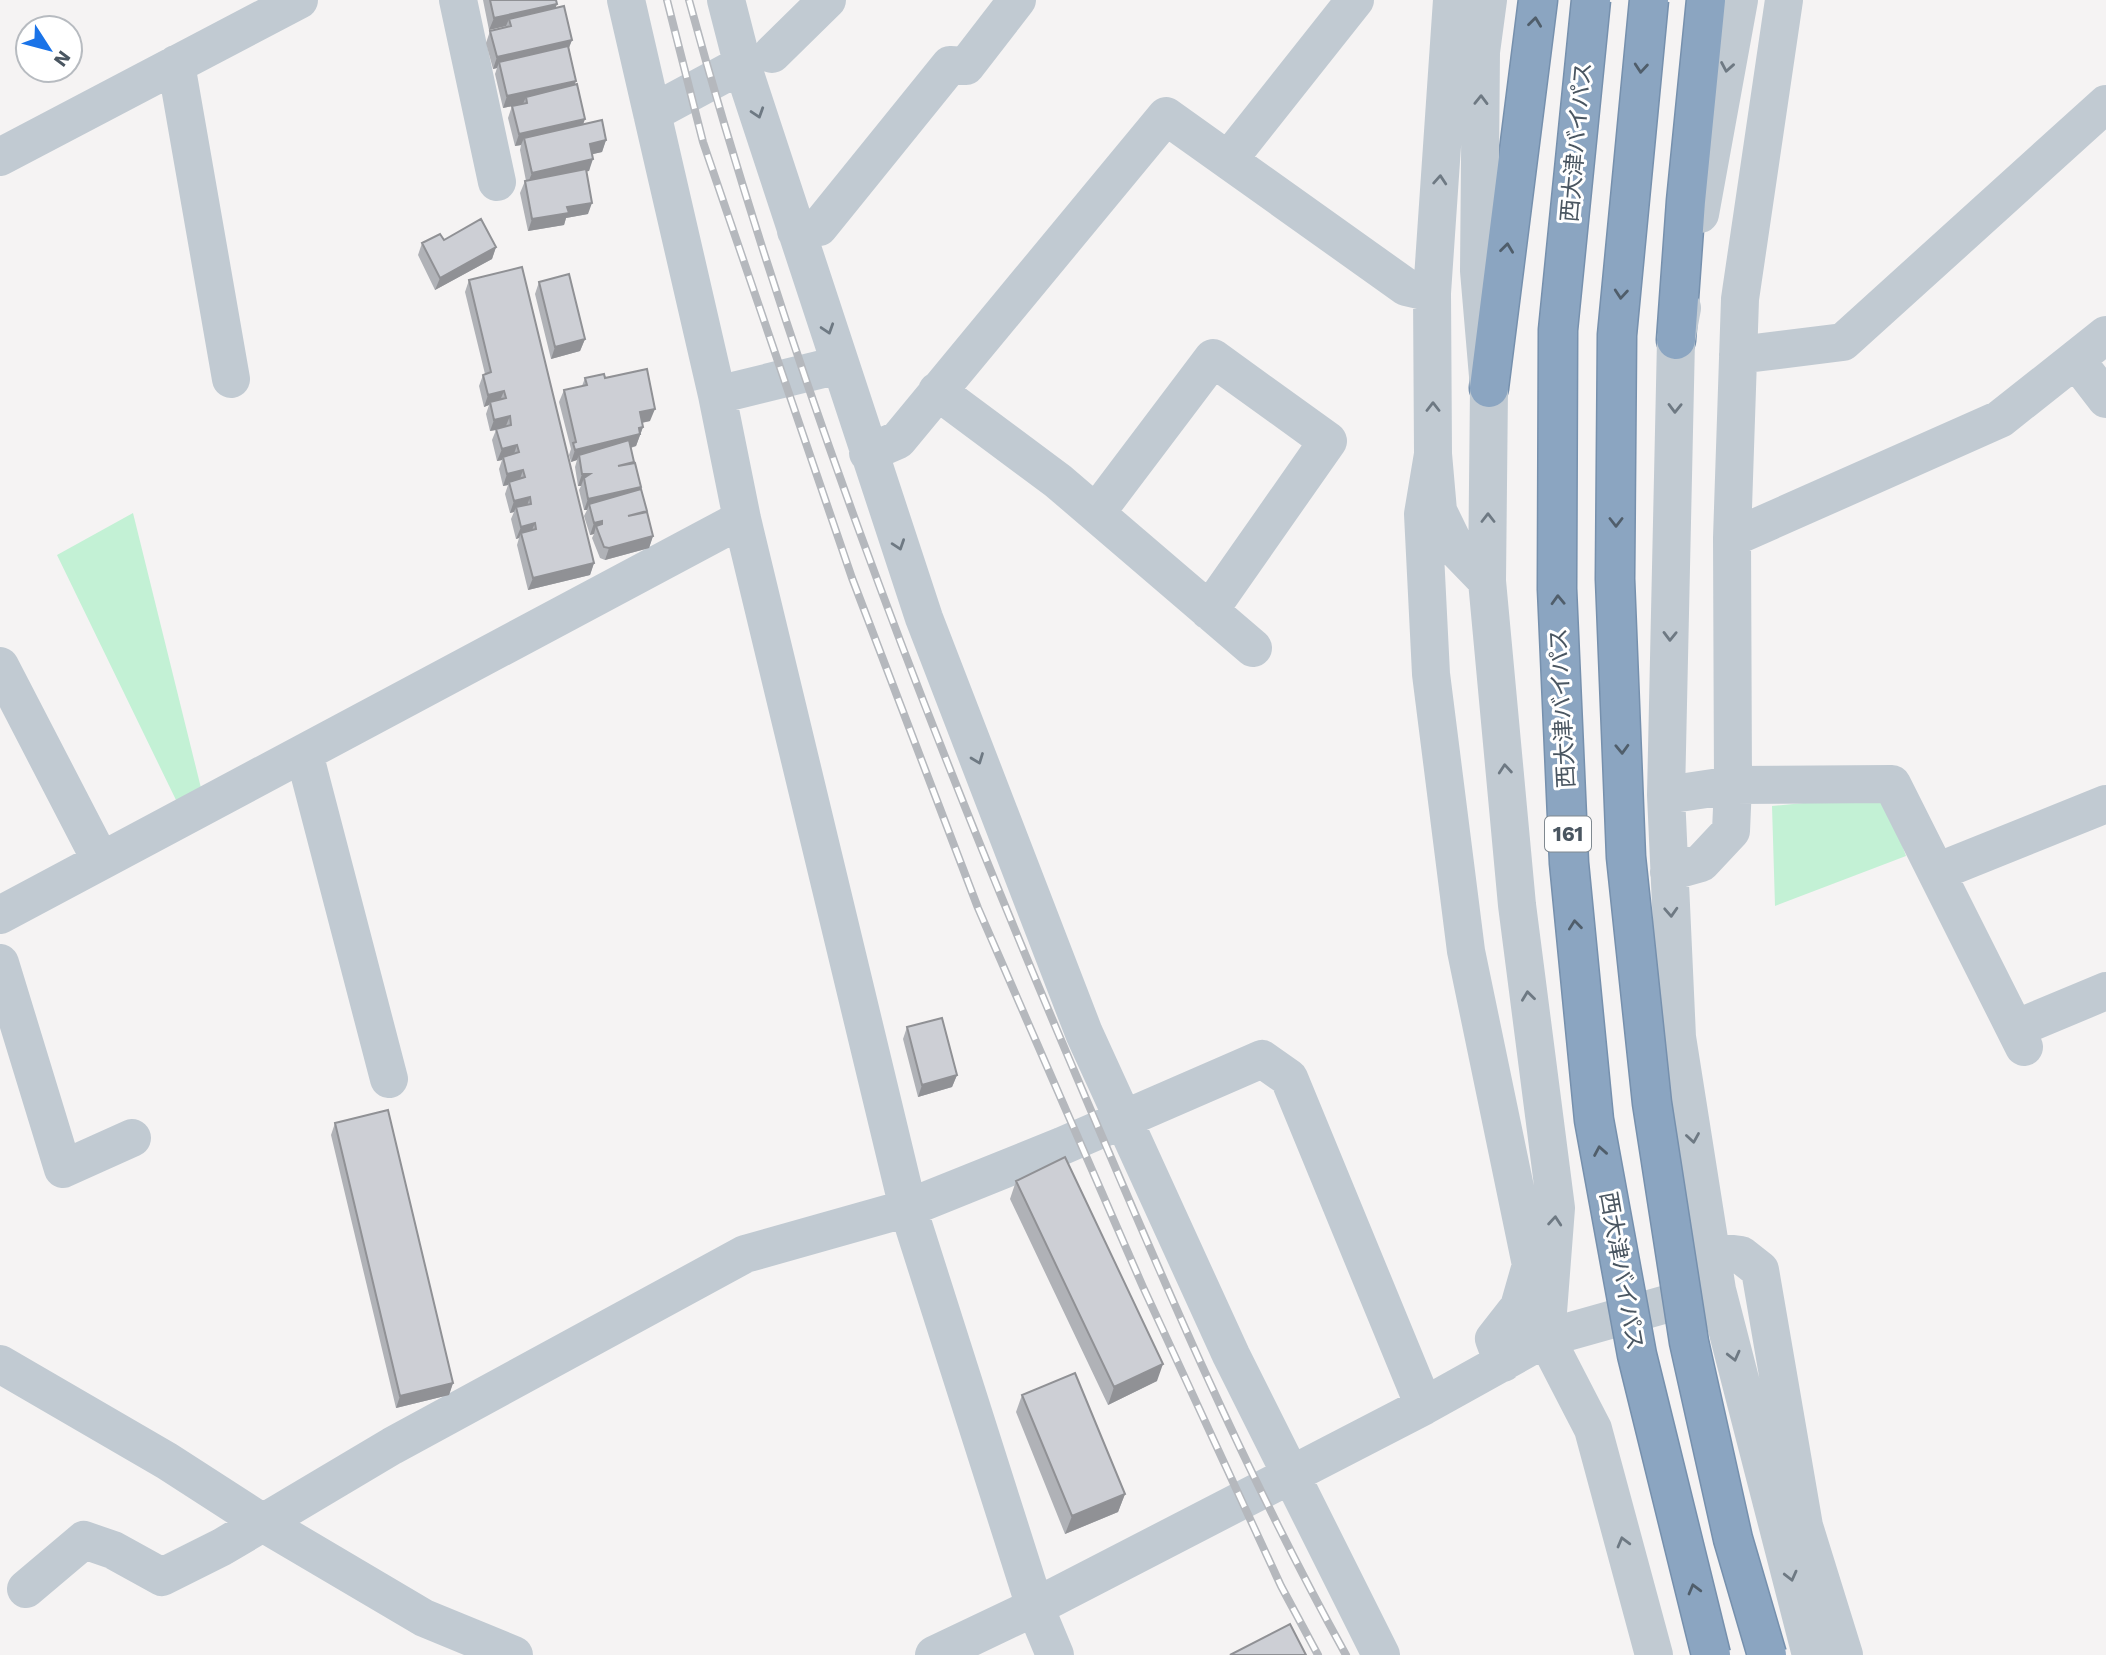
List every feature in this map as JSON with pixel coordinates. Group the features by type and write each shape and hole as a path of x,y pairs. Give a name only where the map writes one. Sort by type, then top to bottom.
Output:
{"highway":[{"path":"1489,388 1538,0"},
{"name":"西大津バイパス","path":"1591,0 1558,330 1557,589 1569,863 1597,1133 1637,1355 1711,1655"},
{"name":"161","path":"1649,0 1617,335 1615,579 1626,857 1652,1103 1689,1342 1733,1538 1767,1655"},
{"path":"1676,340 1686,201 1706,0"}],"street":[{"path":"0,157 176,64 260,10 299,0"},
{"path":"458,0 497,182"},
{"path":"626,0 717,396 742,519 908,1208 1035,1607 1055,1655"},
{"path":"726,0 758,59 796,231 924,618 1084,1033 1289,1476 1381,1655"},
{"path":"652,113 758,59 827,0"},
{"path":"796,231 819,227 950,65 966,66 1017,0"},
{"path":"1229,159 1355,0"},
{"path":"1451,0 1432,293 1433,454 1438,511 1457,550 1488,581"},
{"path":"1488,0 1481,52 1479,271 1489,388 1488,581 1517,905 1556,1208 1546,1338 1593,1429 1654,1655"},
{"path":"1739,0 1676,340 1666,795 1669,872 1677,1037 1717,1290 1811,1655"},
{"path":"1669,872 1700,863 1731,831 1732,538 1740,299 1784,0"},
{"path":"176,64 231,379"},
{"path":"1738,355 1843,342 2106,104"},
{"path":"868,453 898,440 1166,116 1406,287 1432,293"},
{"path":"1732,538 2000,419 2106,335"},
{"path":"1096,513 1213,358 1328,441 1209,611"},
{"path":"2076,360 2106,399"},
{"path":"717,396 839,365"},
{"path":"937,391 1058,481 1253,648"},
{"path":"1433,454 1423,514 1431,674 1466,951 1531,1265 1520,1307 1494,1339 1503,1363"},
{"path":"0,915 742,519"},
{"path":"0,666 101,861"},
{"path":"304,753 389,1079"},
{"path":"1666,795 1733,785 1892,784 2020,1038 2106,991"},
{"path":"1937,872 2106,804"},
{"path":"0,962 63,1169 132,1138"},
{"path":"26,1589 84,1540 113,1550 162,1577 222,1547 392,1446 745,1254 908,1208 1262,1059 1289,1078 1424,1406"},
{"path":"1711,1251 1741,1255 1760,1270 1804,1526 1844,1655"},
{"path":"934,1655 1035,1607 1289,1476 1424,1406 1546,1338 1717,1290"},
{"path":"0,1364 167,1461 424,1618 514,1655"}],"green space":[{"path":"133,513 202,792 176,800 57,555"},
{"path":"1884,795 1906,856 1775,906 1772,806"}],"building":[{"path":"490,0 556,0 557,4 494,18"},
{"path":"564,6 572,40 497,57 490,31 511,26 509,19"},
{"path":"568,46 576,81 507,96 499,62"},
{"path":"577,84 585,119 519,134 512,106 527,103 526,97"},
{"path":"602,120 606,140 590,144 593,159 532,173 524,138"},
{"path":"586,169 592,203 567,207 569,213 532,219 525,181"},
{"path":"481,219 496,247 440,278 422,243 440,234 444,240"},
{"path":"522,267 594,563 533,578 521,533 536,529 535,523 521,527 516,507 531,504 530,497 514,501 509,482 525,477 523,470 507,474 503,457 519,452 517,445 502,449 496,429 511,425 510,416 494,420 490,402 506,398 504,391 488,395 483,375 491,372 469,280"},
{"path":"569,274 585,339 555,347 539,282"},
{"path":"647,369 655,409 640,412 643,427 639,428 640,434 575,450 573,443 576,442 564,390 587,385 585,378 604,374 605,378"},
{"path":"629,440 634,462 618,466 635,463 641,487 588,499 584,478 590,474 582,474 579,455"},
{"path":"641,489 647,511 628,516 647,512 653,536 604,547 596,526 602,524 602,521 594,523 589,504"},
{"path":"942,1018 957,1075 922,1085 907,1027"},
{"path":"388,1110 453,1383 400,1396 335,1123"},
{"path":"1065,1157 1163,1364 1114,1387 1016,1181"},
{"path":"1075,1373 1125,1494 1072,1516 1022,1395"},
{"path":"1290,1624 1306,1655 1230,1655"}],"railway":[{"path":"667,0 703,142 852,578 978,908 1143,1287 1281,1586 1318,1655"},
{"path":"689,0 727,135 813,401 860,533 960,795 1067,1054 1233,1434 1346,1655"}]}
